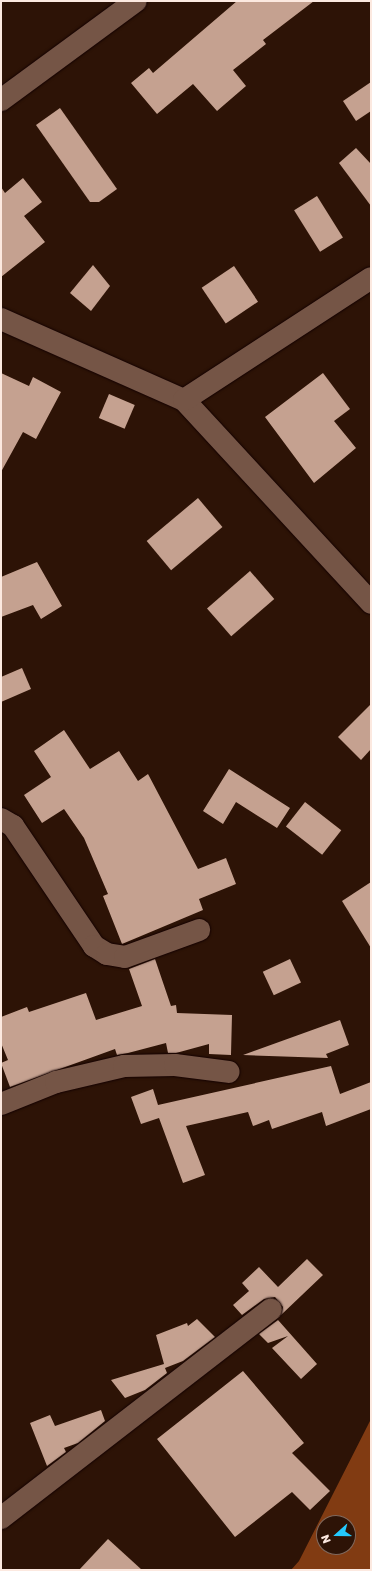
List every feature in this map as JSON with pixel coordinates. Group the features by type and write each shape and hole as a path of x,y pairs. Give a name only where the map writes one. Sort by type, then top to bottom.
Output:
{"street":[{"path":"1,100 136,1"},
{"path":"184,400 371,278"},
{"path":"1,320 184,400 371,603"},
{"path":"1,819 13,826 94,946 107,954 125,957 199,930"},
{"path":"1,1104 56,1082 124,1066 175,1065 229,1072"},
{"path":"1,1518 271,1309"}],"shaded area":[{"path":"371,1419 371,1570 291,1570 299,1561 316,1527 316,1555 356,1555 356,1515 322,1515"}],"building":[{"path":"237,1 314,1 263,40 266,44 233,70 246,86 217,111 193,84 157,114 131,83 149,68 153,73"},
{"path":"371,82 371,111 356,121 343,101"},
{"path":"60,108 117,189 99,202 90,202 36,125"},
{"path":"356,148 371,164 371,206 339,163"},
{"path":"23,178 42,202 24,216 45,242 1,277 1,187 5,193"},
{"path":"317,196 343,238 320,252 294,210"},
{"path":"93,265 110,286 91,311 70,293"},
{"path":"234,266 258,302 226,323 202,288"},
{"path":"1,373 29,386 33,377 61,392 36,439 23,432 1,472"},
{"path":"323,373 350,409 334,421 356,448 314,483 265,417"},
{"path":"109,394 135,405 125,429 99,418"},
{"path":"198,498 222,527 171,570 147,541"},
{"path":"37,562 62,606 41,619 33,605 1,617 1,577"},
{"path":"250,571 274,599 231,636 207,608"},
{"path":"22,668 31,689 1,702 1,677"},
{"path":"371,704 371,749 361,760 338,737"},
{"path":"64,730 90,769 119,751 138,781 148,774 198,869 226,858 236,884 199,899 203,910 122,944 103,896 108,894 84,838 64,809 42,823 24,795 51,777 34,751"},
{"path":"229,769 290,808 277,828 236,802 223,824 203,811"},
{"path":"305,802 341,830 322,855 286,826"},
{"path":"371,882 371,948 342,901"},
{"path":"155,959 171,1006 176,1005 177,1013 232,1015 231,1055 209,1054 209,1044 176,1053 168,1053 166,1043 117,1055 115,1049 10,1087 1,1063 8,1060 1,1043 1,1017 27,1007 29,1012 86,993 96,1020 142,1006 129,969"},
{"path":"290,959 301,983 274,995 263,972"},
{"path":"340,1020 349,1045 326,1054 328,1058 243,1055"},
{"path":"331,1066 340,1094 371,1082 371,1109 326,1126 322,1112 272,1129 269,1120 253,1126 248,1112 186,1126 205,1175 183,1183 159,1118 141,1124 131,1097 153,1089 158,1105"},
{"path":"307,1259 323,1275 281,1315 283,1307 275,1297 264,1299 242,1315 233,1305 249,1291 242,1283 259,1267 278,1287"},
{"path":"197,1319 215,1337 183,1361 165,1368 167,1373 145,1390 125,1398 111,1380 164,1364 156,1335 187,1323 188,1326"},
{"path":"278,1320 317,1364 301,1379 272,1348 288,1336 268,1343 259,1334"},
{"path":"243,1371 304,1443 292,1453 330,1491 310,1510 292,1492 235,1537 157,1439"},
{"path":"101,1410 105,1421 78,1443 64,1448 66,1452 47,1466 30,1423 50,1415 55,1426"},
{"path":"108,1539 142,1570 79,1570"}]}
